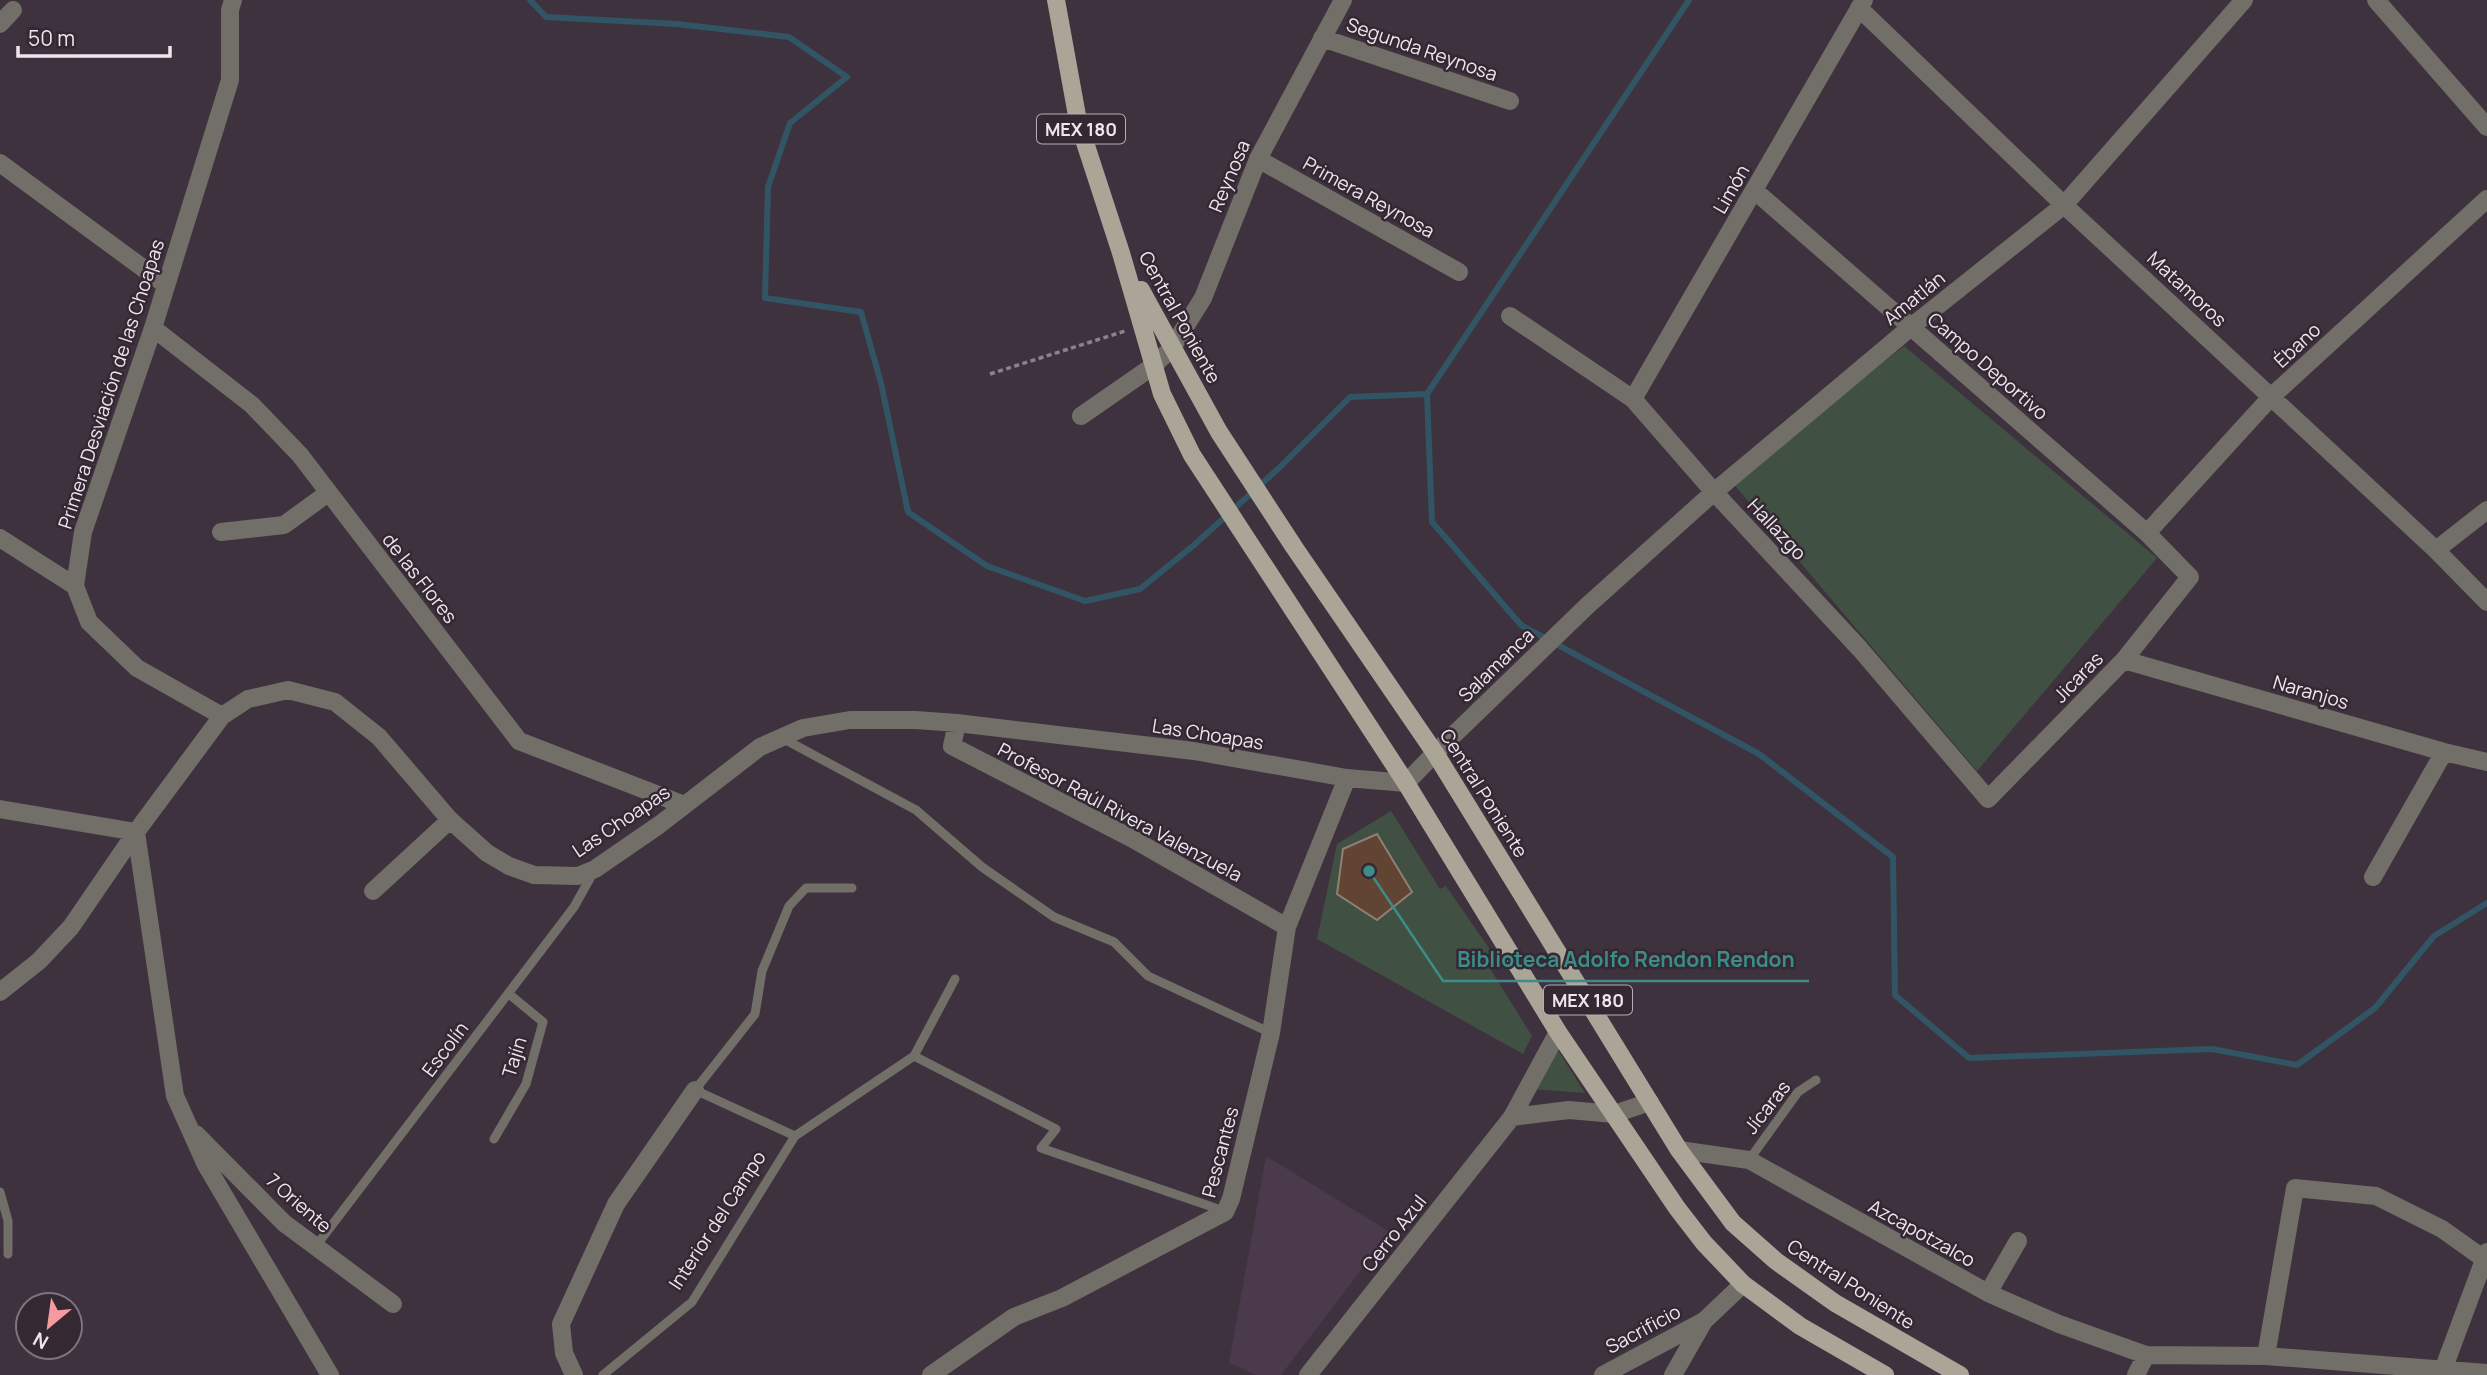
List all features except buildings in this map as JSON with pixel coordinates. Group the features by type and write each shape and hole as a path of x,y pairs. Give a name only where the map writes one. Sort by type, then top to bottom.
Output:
{"main road":[{"name":"MEX 180","path":"1056,0 1079,121 1121,253"},
{"name":"Central Poniente","path":"1121,253 1153,366 1192,455 1406,783 1558,1032 1677,1208 1704,1243 1743,1284 1800,1326 1885,1375"},
{"name":"Central Poniente","path":"1121,253 1220,432 1294,547 1435,752 1679,1150 1733,1223 1776,1261 1835,1303 1960,1375"}],"street":[{"name":"Reynosa","path":"1082,416 1153,366 1172,348 1203,298 1258,159 1343,0"},
{"name":"Amatlán","path":"1587,606 1714,492 1911,327 2064,205 2244,0"},
{"path":"2376,0 2487,127"},
{"name":"Primera Desviación de las Choapas","path":"222,716 136,668 89,622 75,586 83,532 153,328 230,80 227,3"},
{"name":"Matamoros","path":"1861,4 2064,205 2272,396 2487,602"},
{"name":"Limón","path":"1633,399 1861,4"},
{"path":"0,24 13,10"},
{"name":"Segunda Reynosa","path":"1322,38 1510,101"},
{"name":"Primera Reynosa","path":"1258,159 1459,272"},
{"path":"0,163 166,285"},
{"name":"Campo Deportivo","path":"1754,190 2147,533 2190,577"},
{"name":"Ébano","path":"2147,533 2272,396 2487,199"},
{"name":"Hallazgo","path":"1510,316 1633,399 1714,492 1860,649 1988,799"},
{"name":"de las Flores","path":"153,328 252,405 300,455 519,741 684,805"},
{"path":"221,532 284,524 328,493"},
{"path":"2436,551 2487,510"},
{"path":"0,538 75,586"},
{"name":"Jicaras","path":"1988,799 2124,660 2190,577"},
{"name":"Salamanca","path":"1435,752 1587,606"},
{"name":"Naranjos","path":"2124,660 2487,762"},
{"name":"Las Choapas","path":"0,992 38,961 71,927 136,832 222,716 248,699 288,690 335,702 379,737 450,820 487,853 509,866 534,875 578,876 595,869 760,747 803,728 850,720 957,723 1194,751 1347,778 1406,783"},
{"name":"Profesor Raúl Rivera Valenzuela","path":"957,723 952,746 1130,838 1287,927"},
{"path":"1406,783 1435,752"},
{"path":"2373,877 2444,752"},
{"name":"Pescantes","path":"931,1375 1014,1317 1062,1298 1225,1212 1231,1199 1270,1033 1287,927 1347,778"},
{"path":"0,809 136,832 175,1097 206,1165 330,1375"},
{"path":"373,891 450,820"},
{"name":"Cerro Azul","path":"1311,1371 1512,1116 1558,1032"},
{"path":"574,1375 564,1353 561,1324 617,1204 695,1090"},
{"path":"1512,1116 1569,1110 1614,1114 1650,1102"},
{"name":"7 Oriente","path":"187,1124 284,1223 393,1304"},
{"name":"Azcapotzalco","path":"1679,1150 1749,1160 1988,1293 2059,1324 2146,1355 2266,1356 2487,1373"},
{"path":"2266,1356 2295,1188 2376,1196 2442,1229 2486,1255 2443,1370"},
{"path":"1988,1293 2018,1241"},
{"name":"Sacrificio","path":"1603,1375 1704,1321 1743,1284"},
{"name":"Sacrificio","path":"1673,1375 1704,1321"},
{"path":"2136,1375 2146,1355"},
{"path":"1311,1371 1331,1375"}],"lane":[{"path":"781,737 916,810 982,867 1054,917 1114,942 1147,976 1270,1033"},
{"name":"Escolín","path":"316,1246 509,994 574,906 595,869"},
{"path":"695,1090 755,1014 762,971 789,906 806,888 852,888"},
{"name":"Interior del Campo","path":"603,1375 692,1302 795,1136 914,1056 955,979"},
{"name":"Tajín","path":"494,1139 526,1084 543,1022 509,994"},
{"path":"914,1056 1056,1129 1041,1148 1225,1212"},
{"name":"Jícaras","path":"1749,1160 1798,1091 1816,1080"},
{"name":"Interior del Campo","path":"695,1090 795,1136"},
{"path":"0,1192 8,1222 8,1254"}],"path":[{"path":"990,374 1143,325"}],"shaded area":[{"path":"1266,1156 1390,1232 1281,1375 1256,1375 1229,1363"}],"green space":[{"path":"1904,346 2157,558 1977,771 1732,482"},
{"path":"1391,811 1440,889 1446,886 1495,957 1486,962 1532,1036 1523,1054 1317,939 1337,844"},
{"path":"1558,1050 1585,1093 1532,1089"}],"waterway":[{"path":"530,0 546,17 677,24 789,37 847,77 790,123 768,187 765,298 861,312 881,383 908,512 987,566 1085,601 1140,589 1194,545 1279,468 1350,397 1427,394"},
{"path":"1689,0 1427,394 1432,522 1521,625 1759,754 1893,857 1895,995 1969,1058 2212,1049 2297,1065 2375,1008 2434,936 2487,903"}],"place":[{"name":"Biblioteca Adolfo Rendon Rendon","path":"1369,871"}]}
